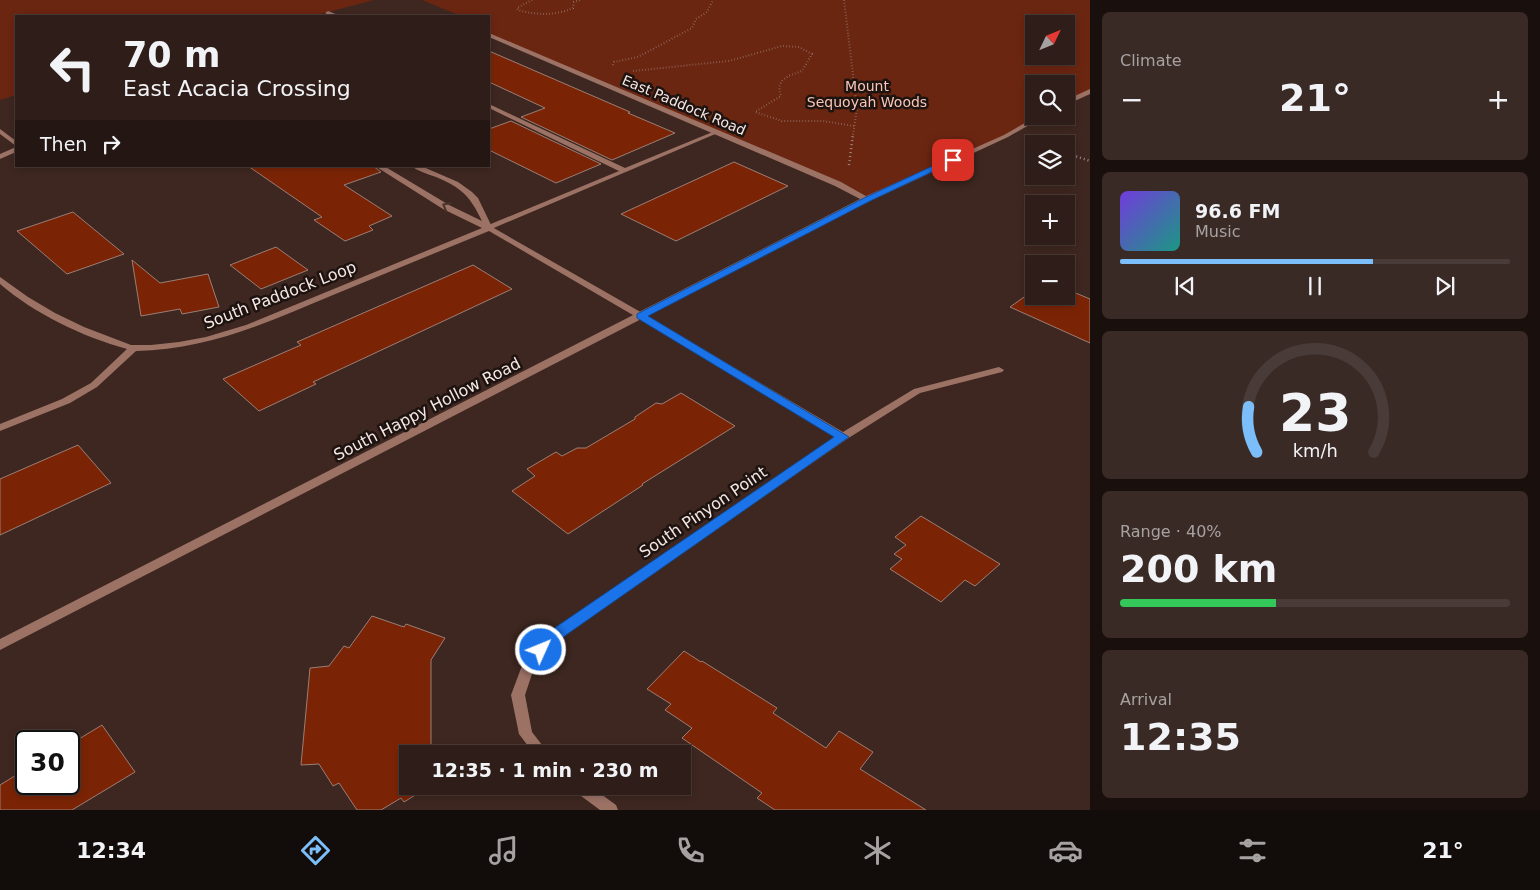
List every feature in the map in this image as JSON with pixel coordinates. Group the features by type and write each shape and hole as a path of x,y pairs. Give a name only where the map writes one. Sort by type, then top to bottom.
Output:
{"street":[{"path":"328,13 333,15"},
{"name":"East Paddock Road","path":"490,35 838,184 867,199"},
{"path":"1075,98 1090,90"},
{"path":"490,106 625,171"},
{"name":"South Happy Hollow Road","path":"0,645 867,199 1006,136 1026,125"},
{"path":"0,131 15,143"},
{"name":"South Paddock Loop","path":"0,280 18,297 78,329 134,348 182,345 225,336 717,132"},
{"path":"0,157 15,150"},
{"path":"380,167 446,207 489,228 641,316 843,437"},
{"path":"417,167 440,176 462,188 474,199 489,228"},
{"path":"0,428 66,401 94,385 134,348"},
{"name":"South Pinyon Point","path":"535,745 526,734 518,695 531,659 561,631 843,437 917,391 999,370"},
{"path":"590,795 611,810"}],"path":[{"path":"532,0 518,8 518,10 534,14 558,13 573,8 574,2 580,0"},
{"path":"619,68 612,63 638,56 692,28 696,19 708,12 714,0"},
{"path":"838,184 848,176 856,108 844,0"},
{"path":"630,71 645,71 676,65 729,61 782,46 799,47 812,54 805,68 780,82 778,88 781,96 755,112 782,121 823,121 854,126"},
{"path":"1075,156 1090,161"}],"green space":[{"path":"0,0 374,0 317,15 15,15 15,95 0,100"},
{"name":"Mount Sequoyah Woods","path":"422,0 1090,0 1090,91 1075,98 1075,75 1025,75 1026,125 1006,136 867,199 838,184 490,35 490,15 459,15"}],"building":[{"path":"490,51 675,133 612,160 521,117 545,108 490,82"},
{"path":"511,121 601,164 556,183 490,150 490,129"},
{"path":"734,162 788,186 676,241 621,214"},
{"path":"249,167 374,167 381,172 344,185 392,216 369,226 373,230 345,241 314,220 322,217"},
{"path":"73,212 124,254 67,274 17,231"},
{"path":"276,247 308,270 261,289 230,265"},
{"path":"132,260 160,283 208,274 219,307 182,314 180,309 141,316"},
{"path":"473,265 512,289 313,382 316,384 259,411 223,379 301,345 297,342"},
{"path":"1075,293 1090,299 1090,343 1010,307 1025,296 1025,305 1075,305"},
{"path":"681,393 735,426 642,484 568,534 512,491 535,476 527,469 556,452 562,456 577,448 586,448 635,419 635,417 656,403 662,404"},
{"path":"78,445 111,483 0,535 0,479"},
{"path":"921,516 1000,564 975,586 965,580 941,602 890,569 902,559 894,554 906,545 895,537"},
{"path":"372,616 404,627 406,624 445,638 431,660 431,745 399,745 399,795 415,795 404,802 401,798 381,810 357,810 339,783 333,786 319,764 301,765 310,668 329,666 344,646 349,648"},
{"path":"684,651 777,708 773,713 826,748 839,731 873,752 860,769 926,810 775,810 757,798 762,793 682,738 692,728 665,710 671,704 647,689"},
{"path":"102,725 135,772 72,810 0,810 0,785 15,776 15,795 80,795 80,738"}],"route":[{"path":"541,650 561,631 843,437 641,316 867,199 953,160"}]}
